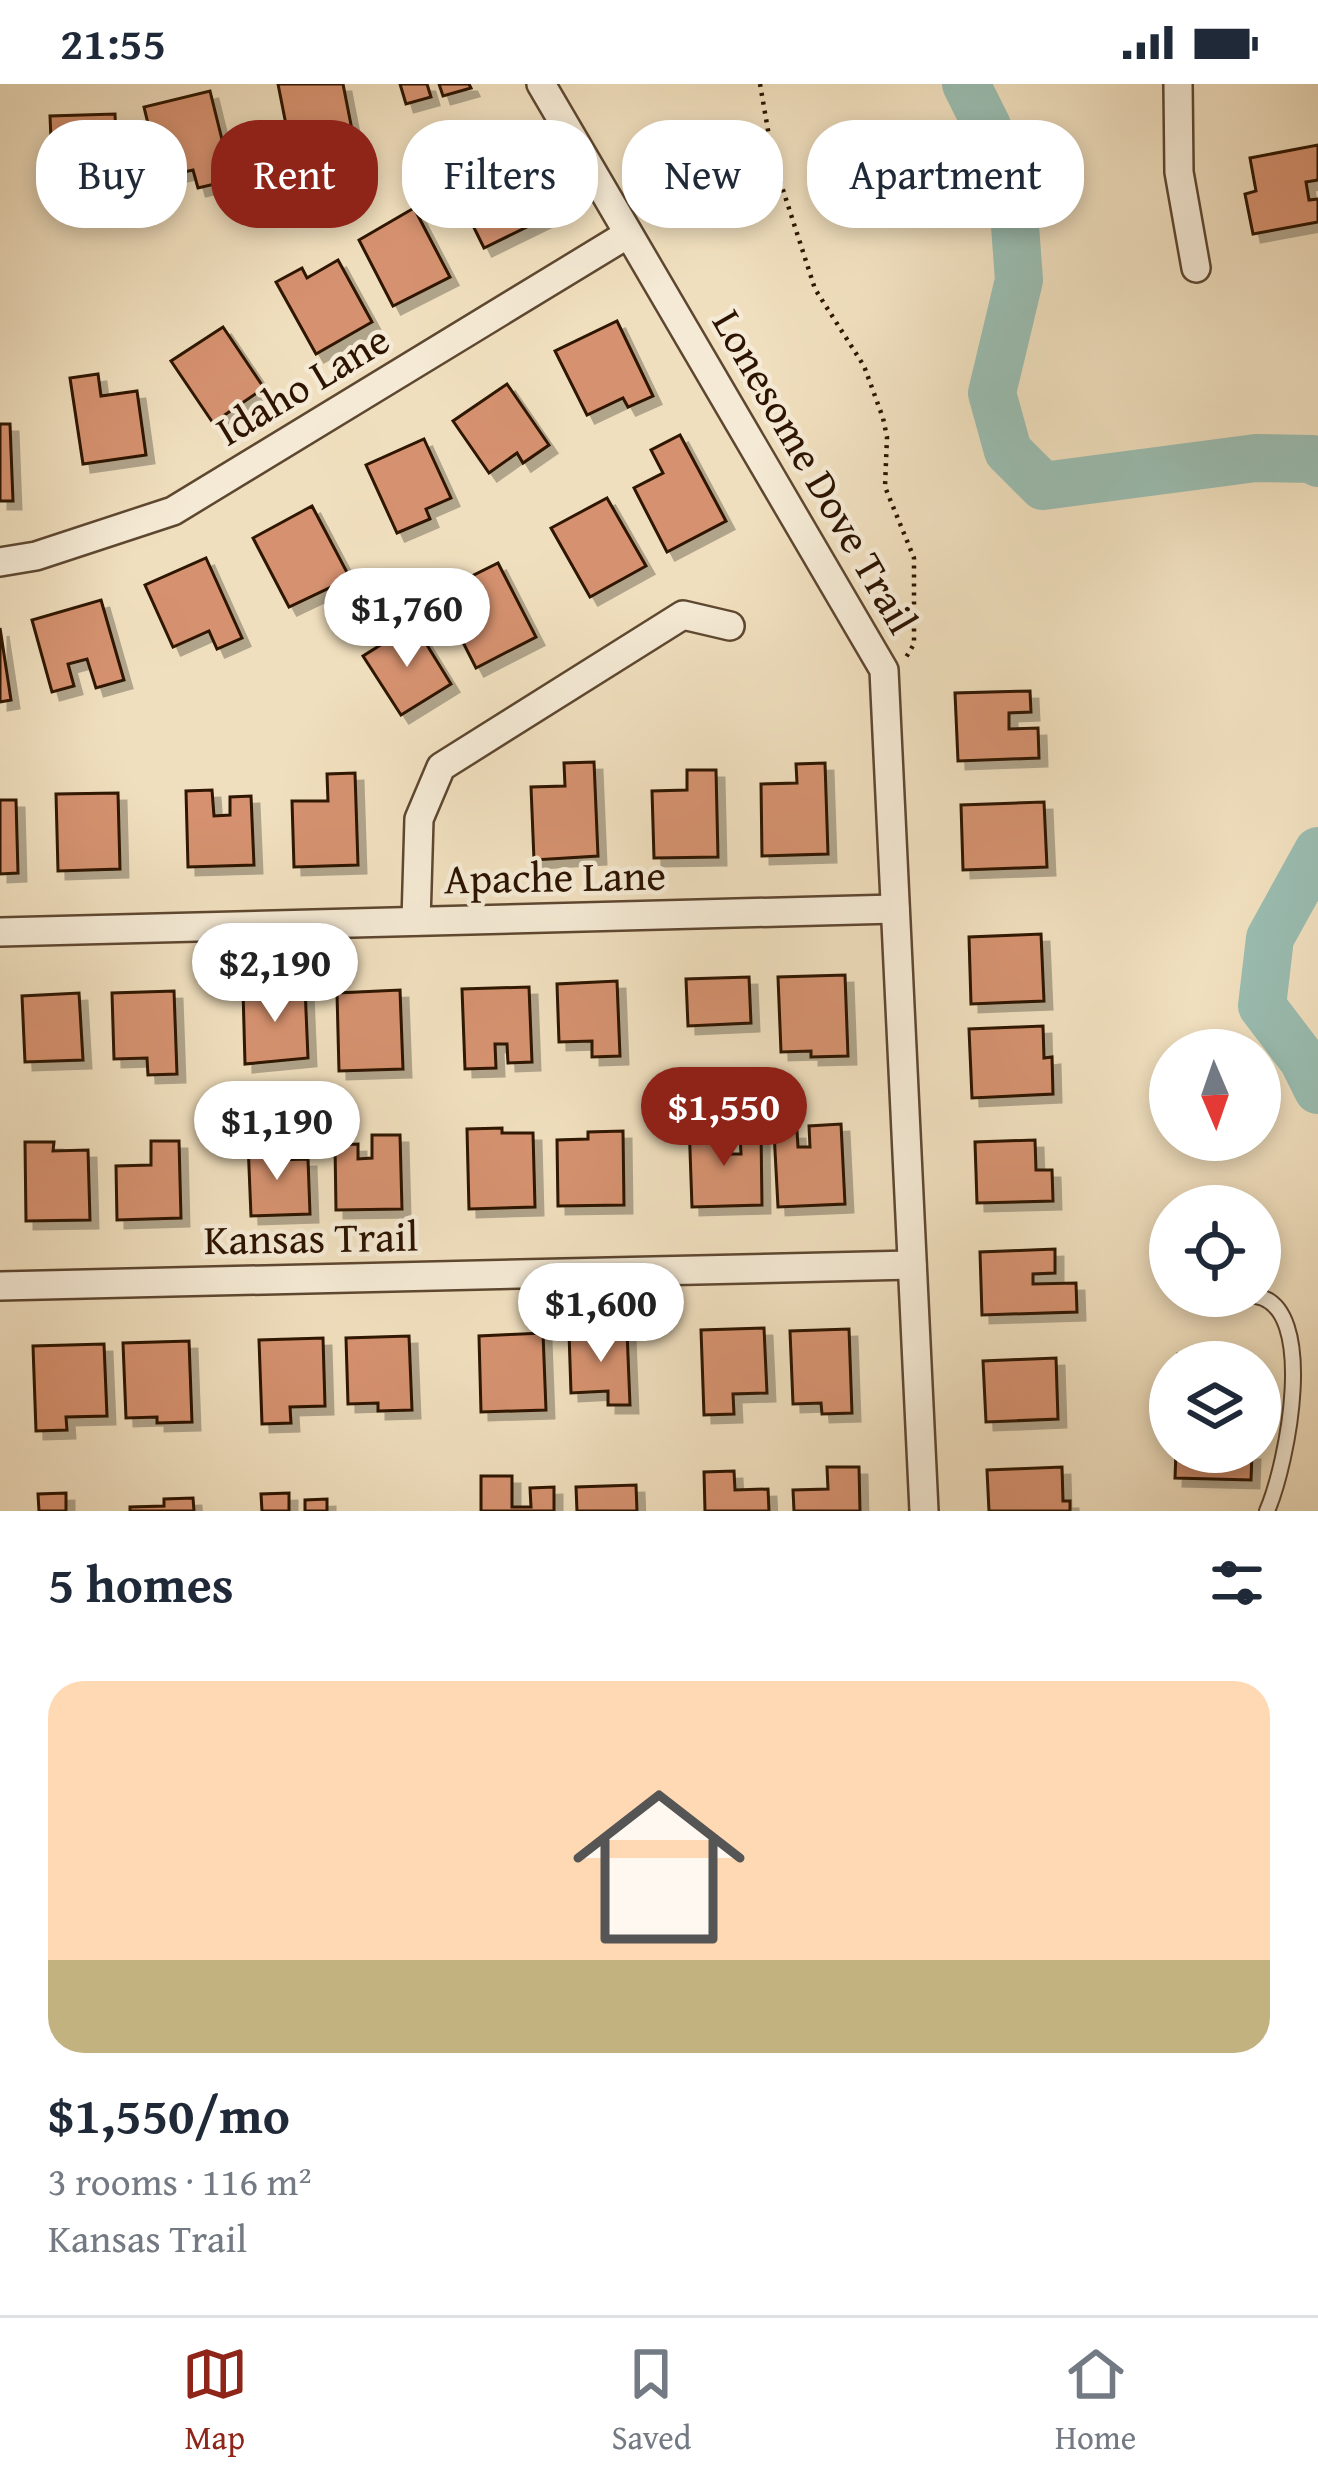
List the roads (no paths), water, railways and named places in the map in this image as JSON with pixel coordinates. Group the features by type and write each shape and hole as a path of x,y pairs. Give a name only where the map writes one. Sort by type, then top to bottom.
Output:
{"street":[{"name":"Lonesome Dove Trail","path":"541,84 884,670 924,1511"},
{"path":"1178,84 1180,172 1196,268"},
{"name":"Idaho Lane","path":"0,562 36,556 173,511 628,234"},
{"path":"416,921 419,819 441,767 683,615 730,626"},
{"name":"Apache Lane","path":"0,932 896,909"},
{"name":"Kansas Trail","path":"0,1286 912,1264"}],"lane":[{"path":"1267,1511 1297,1436 1302,1398 1302,1336 1294,1316 1281,1306"}],"waterway":[{"path":"966,84 1013,199 1019,280 992,393 1008,451 1043,486 1256,458 1318,463"},
{"path":"1318,851 1270,938 1262,1006 1303,1060 1318,1090"}]}
